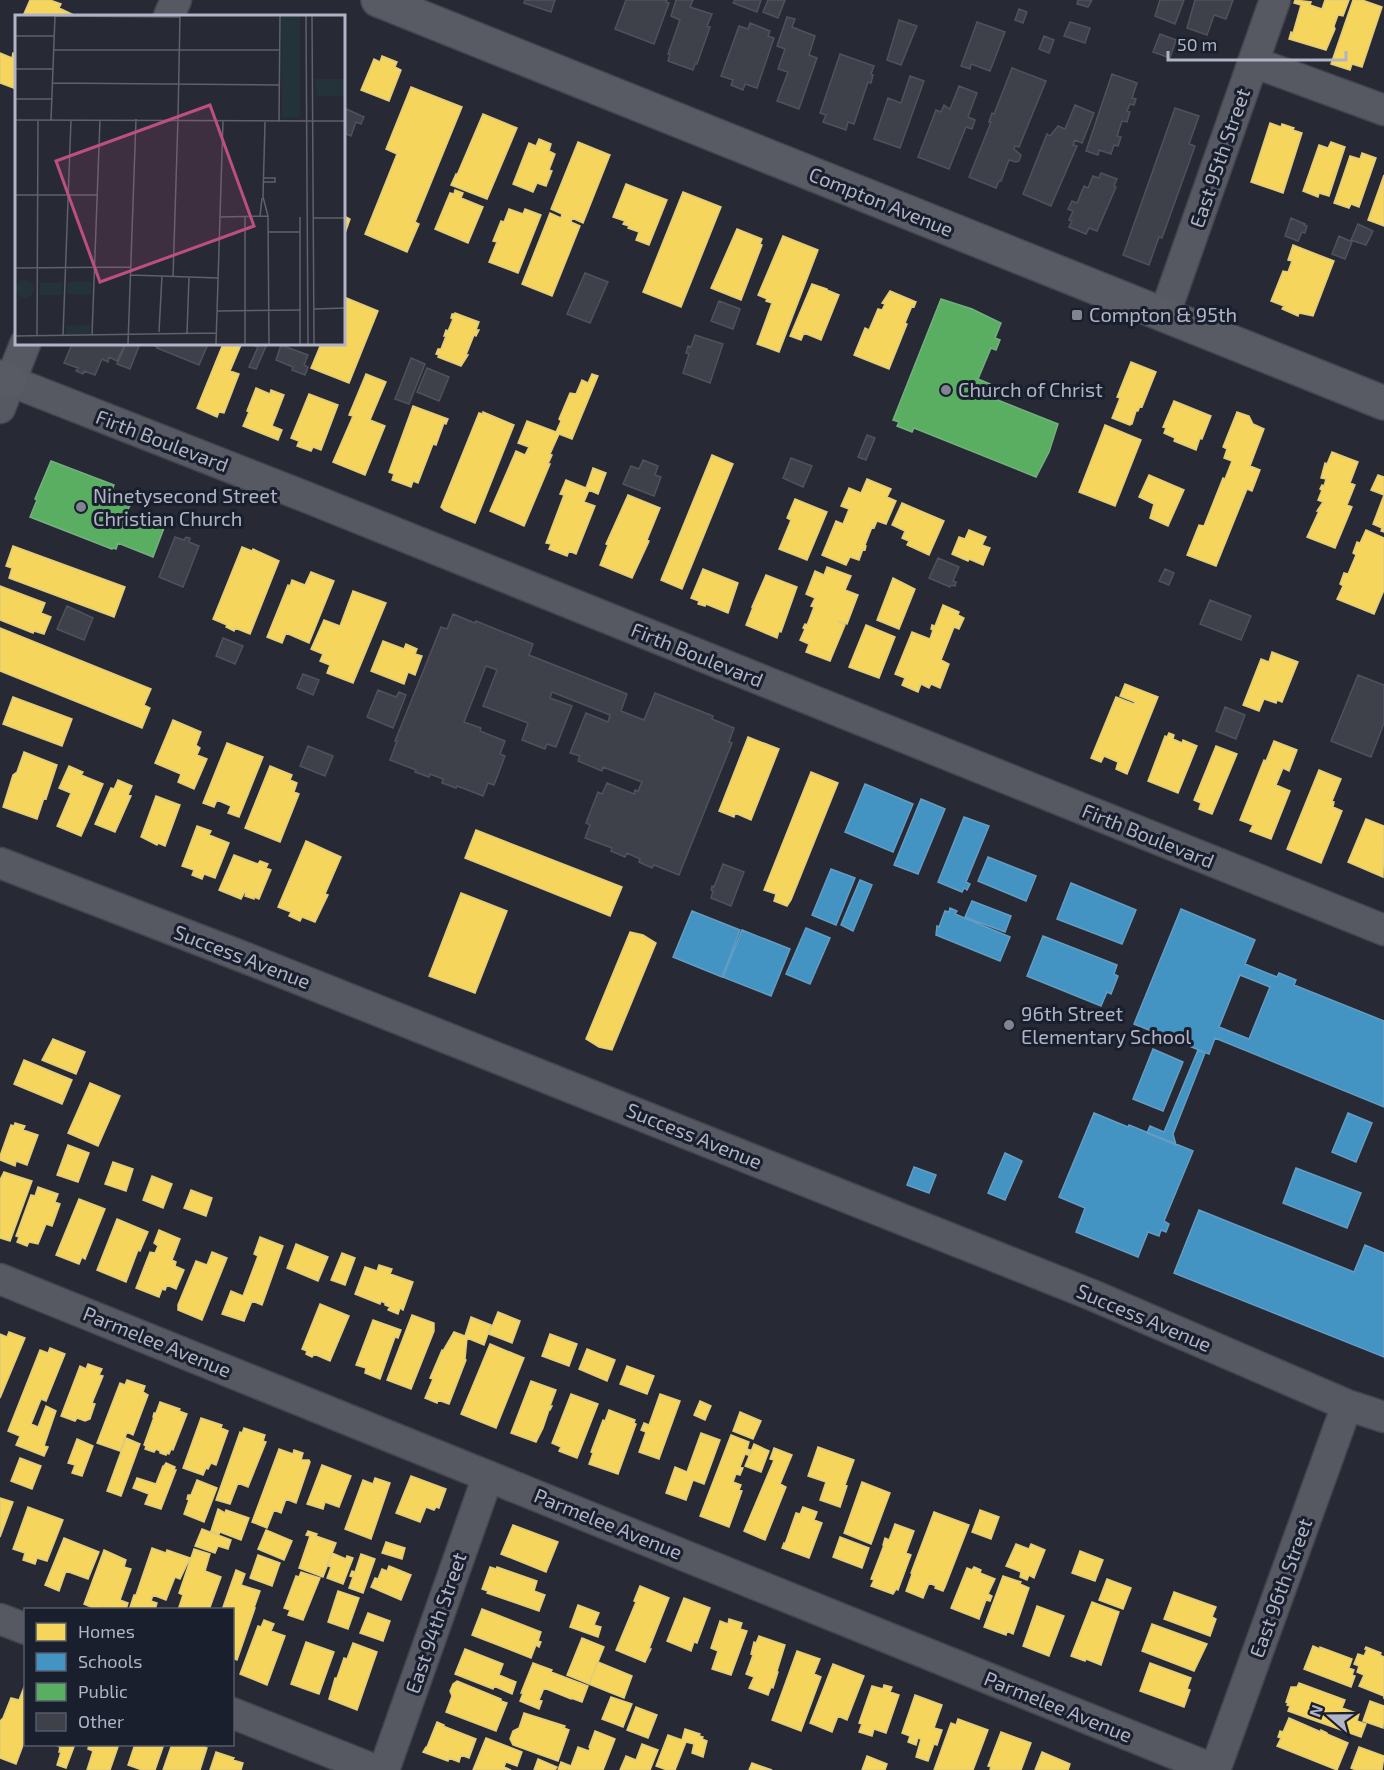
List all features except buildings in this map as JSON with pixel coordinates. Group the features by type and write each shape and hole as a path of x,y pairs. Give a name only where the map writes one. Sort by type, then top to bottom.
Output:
{"main road":[{"name":"Compton Avenue","path":"378,0 1384,403"}],"street":[{"path":"169,15 176,0"},
{"name":"East 95th Street","path":"1164,316 1275,0"},
{"path":"1253,62 1384,110"},
{"path":"3,389 25,345"},
{"name":"Firth Boulevard","path":"3,389 306,497 828,693 1384,930"},
{"name":"Success Avenue","path":"0,862 1092,1295 1347,1405 1384,1417"},
{"name":"Parmelee Avenue","path":"0,1279 1215,1770"},
{"name":"East 96th Street","path":"1215,1770 1347,1405"},
{"name":"East 94th Street","path":"384,1770 488,1476"},
{"path":"0,1619 24,1628"},
{"path":"234,1714 375,1770"}],"place":[{"name":"Compton & 95th","path":"1077,315"},
{"name":"Church of Christ","path":"946,390"},
{"name":"Ninetysecond Street Christian Church","path":"81,507"},
{"name":"96th Street Elementary School","path":"1009,1025"}]}
